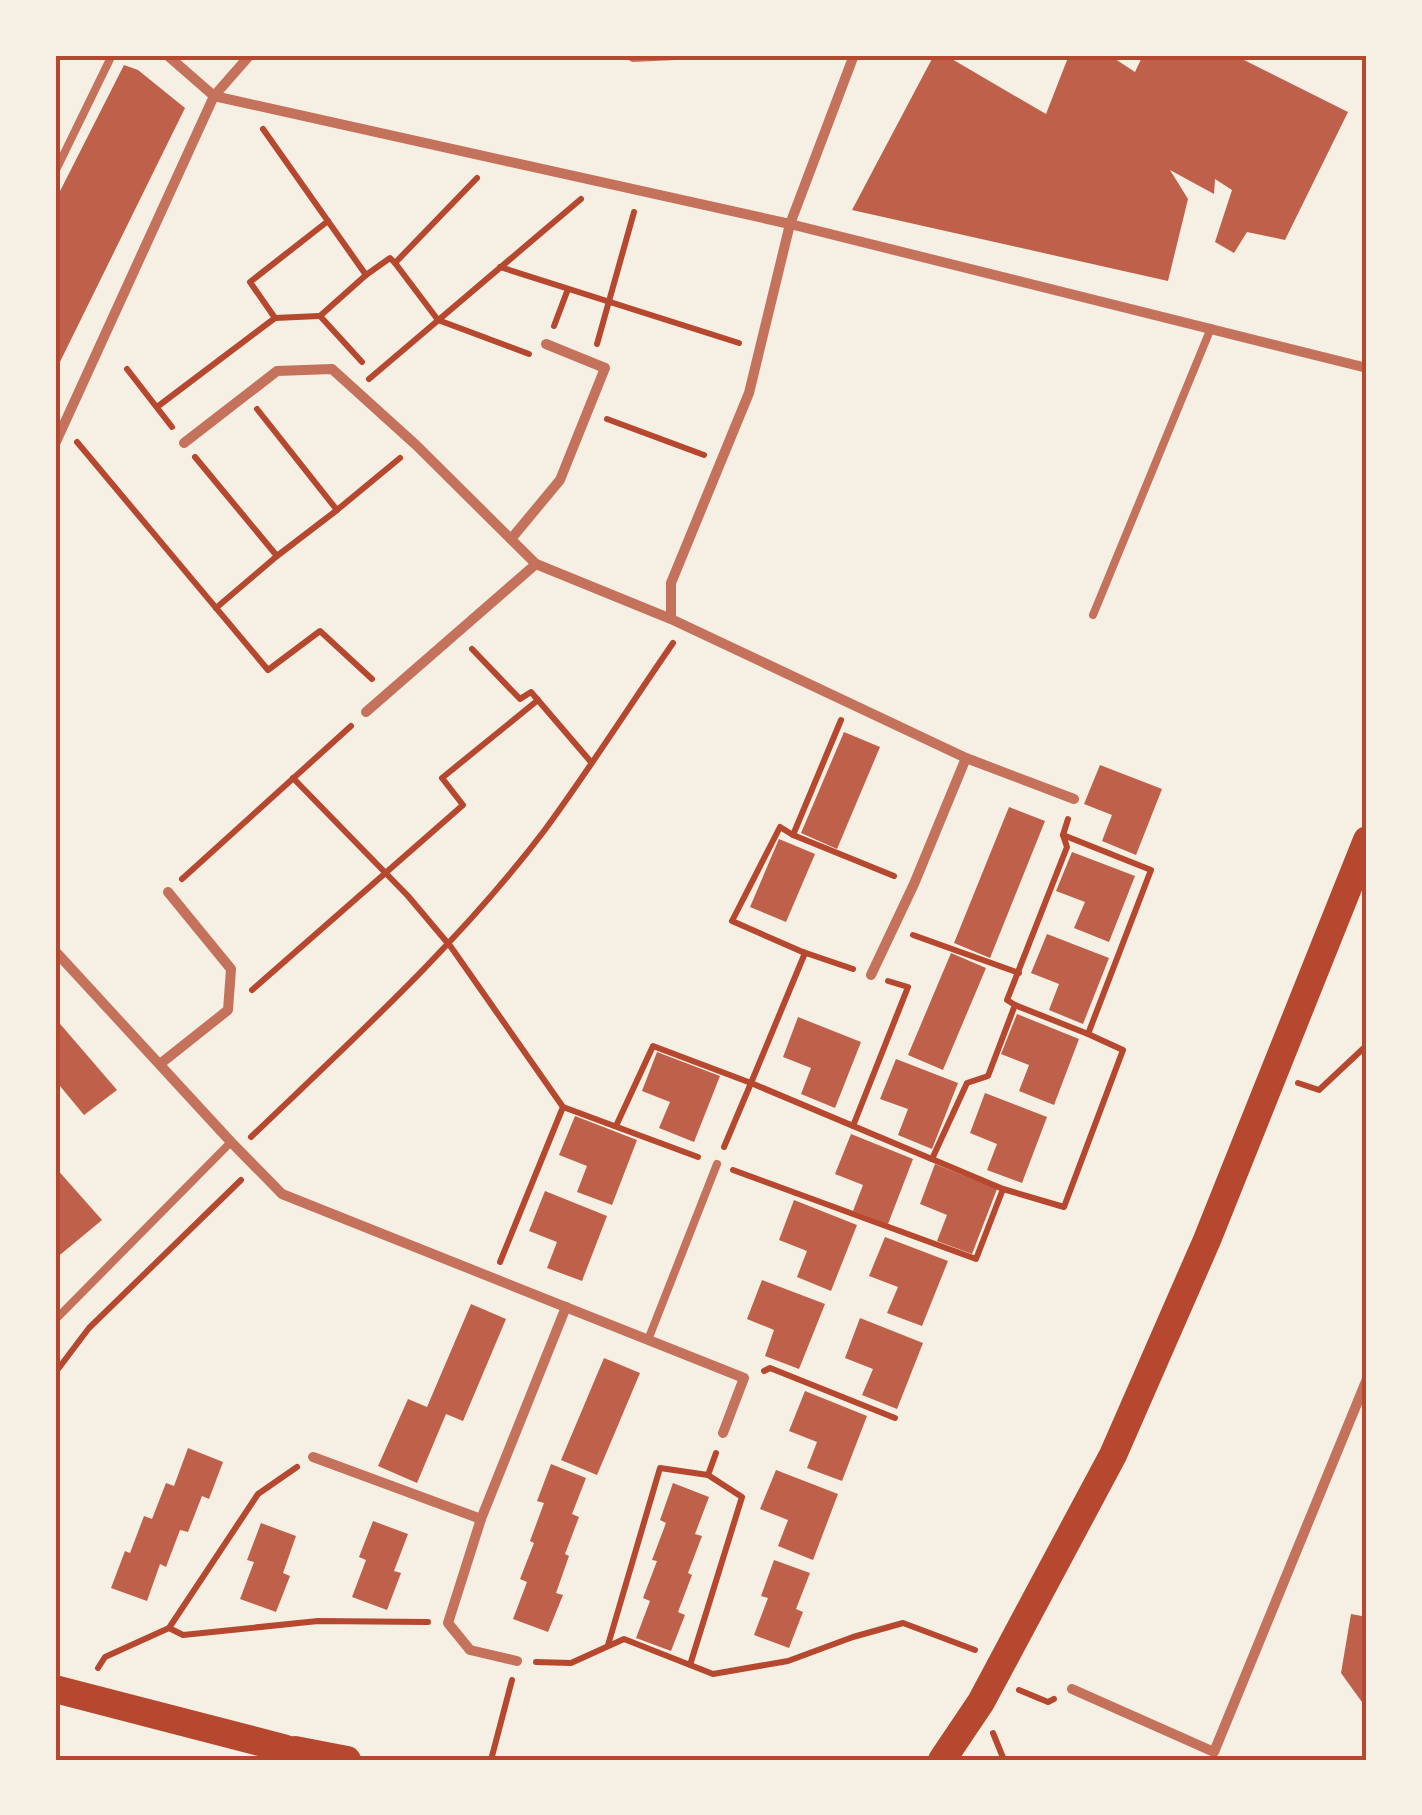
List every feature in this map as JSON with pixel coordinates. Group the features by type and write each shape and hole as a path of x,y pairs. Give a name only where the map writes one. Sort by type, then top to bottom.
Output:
{"highway":[{"path":"942,1760 999,1670 1113,1455 1207,1240 1367,840"},
{"path":"55,1689 283,1748 347,1760"},
{"path":"283,1748 312,1760"}],"street":[{"path":"167,55 214,96 790,224 1367,368"},
{"path":"55,444 214,96 250,55"},
{"path":"631,55 675,55"},
{"path":"671,619 671,584 749,393 790,224 854,55"},
{"path":"511,539 560,480 605,368 546,344"},
{"path":"184,443 277,371 332,369 416,444 536,564 671,619 966,758 1074,799"},
{"path":"366,712 536,564"},
{"path":"870,974 914,884 966,758"},
{"path":"160,1064 228,1010 231,969 168,892"},
{"path":"55,951 282,1194 744,1378 724,1433"},
{"path":"517,1662 470,1650 448,1623 480,1519 566,1307"},
{"path":"1072,1689 1214,1752 1367,1379"},
{"path":"312,1456 480,1519"}],"lane":[{"path":"55,172 112,55"},
{"path":"1094,615 1212,328"},
{"path":"55,1320 235,1146"},
{"path":"648,1340 717,1164"}],"path":[{"path":"245,103 366,275"},
{"path":"395,263 495,159"},
{"path":"356,390 600,182"},
{"path":"592,363 639,191"},
{"path":"276,318 250,282 328,221"},
{"path":"157,407 276,318 320,316 390,258 438,320 540,358 568,290"},
{"path":"500,268 760,350"},
{"path":"320,316 374,374"},
{"path":"127,369 277,556"},
{"path":"246,395 337,510"},
{"path":"588,412 721,461"},
{"path":"63,426 268,670 320,631 388,693"},
{"path":"216,608 416,444"},
{"path":"235,1146 341,1051 467,922 543,831 685,626"},
{"path":"457,633 520,699 531,692 591,762"},
{"path":"228,1010 463,805 442,778 538,700"},
{"path":"793,834 848,702"},
{"path":"168,892 366,712"},
{"path":"293,778 447,943 563,1106 976,1259 1003,1189"},
{"path":"616,1126 653,1046 1003,1189 1064,1206 1123,1050 1007,1000 1067,847 1062,835 1074,799"},
{"path":"853,1126 908,987 802,952 732,921 780,827 914,884"},
{"path":"1062,835 1151,870 1088,1034"},
{"path":"893,928 1019,973"},
{"path":"717,1164 802,952"},
{"path":"932,1159 966,1083 988,1076 1015,1005"},
{"path":"1320,1090 1367,1045"},
{"path":"494,1278 563,1106"},
{"path":"55,1373 89,1328 254,1166"},
{"path":"744,1378 770,1368 895,1418"},
{"path":"708,1475 724,1433"},
{"path":"98,1668 105,1657 169,1628 258,1494 312,1456"},
{"path":"608,1646 660,1468 708,1475 742,1496 690,1665"},
{"path":"169,1628 183,1636 318,1621 448,1623"},
{"path":"491,1760 517,1662 571,1662 624,1639 713,1674 788,1661 903,1623 999,1670 1048,1702 1072,1689"}],"building":[{"path":"934,55 945,55 1046,114 1069,55 1109,55 1135,72 1143,55 1234,55 1348,112 1285,240 1247,232 1234,253 1215,242 1232,190 1215,179 1214,194 1170,170 1188,199 1168,281 852,210"},
{"path":"124,65 138,70 185,108 55,372 55,201"},
{"path":"844,732 880,747 837,849 801,833"},
{"path":"1100,765 1162,789 1136,855 1102,841 1112,815 1084,804"},
{"path":"1009,807 1045,821 990,958 954,943"},
{"path":"779,839 815,854 786,922 750,907"},
{"path":"1072,852 1135,876 1109,942 1074,928 1085,902 1056,891"},
{"path":"1047,934 1109,958 1083,1024 1049,1010 1059,984 1031,973"},
{"path":"951,953 986,968 943,1070 908,1055"},
{"path":"1017,1014 1079,1039 1054,1105 1019,1091 1029,1065 1001,1054"},
{"path":"798,1017 861,1042 835,1108 801,1094 811,1068 783,1057"},
{"path":"55,1018 117,1090 84,1115 55,1080"},
{"path":"657,1052 720,1076 694,1142 659,1128 670,1102 642,1091"},
{"path":"896,1059 958,1083 932,1149 898,1135 908,1109 880,1099"},
{"path":"985,1093 1047,1117 1022,1183 987,1170 997,1144 970,1133"},
{"path":"575,1116 637,1140 612,1205 577,1192 587,1166 559,1155"},
{"path":"851,1134 913,1159 888,1224 853,1211 863,1185 835,1174"},
{"path":"935,1164 997,1189 972,1254 937,1241 947,1215 920,1204"},
{"path":"55,1167 102,1220 55,1259"},
{"path":"545,1191 607,1216 582,1281 547,1268 557,1242 529,1231"},
{"path":"794,1200 857,1225 831,1291 797,1277 807,1251 779,1240"},
{"path":"885,1237 948,1261 922,1326 887,1313 898,1287 869,1276"},
{"path":"762,1280 825,1304 799,1369 765,1356 774,1330 747,1319"},
{"path":"471,1304 506,1319 463,1421 446,1414 417,1483 378,1466 408,1399 427,1407"},
{"path":"860,1318 923,1343 897,1409 862,1395 873,1369 845,1358"},
{"path":"604,1358 640,1373 597,1475 561,1460"},
{"path":"805,1391 867,1416 842,1481 807,1468 817,1442 789,1431"},
{"path":"188,1448 223,1462 209,1499 202,1496 188,1532 180,1530 166,1567 160,1564 147,1601 111,1588 144,1516 152,1519 166,1483 174,1486"},
{"path":"551,1464 586,1478 572,1514 579,1517 556,1593 563,1595 548,1632 513,1619 527,1582 520,1579 544,1503 537,1501"},
{"path":"776,1470 838,1494 813,1560 778,1546 788,1520 760,1509"},
{"path":"673,1483 709,1497 695,1534 702,1536 688,1573 692,1575 678,1612 685,1615 671,1651 636,1638 650,1601 643,1598 657,1561 652,1560 666,1523 660,1520"},
{"path":"373,1521 408,1534 394,1571 401,1573 387,1610 352,1597 366,1560 359,1557"},
{"path":"261,1523 296,1536 283,1573 290,1576 276,1612 240,1599 254,1562 247,1560"},
{"path":"774,1560 810,1573 796,1609 803,1612 789,1648 754,1635 768,1598 761,1596"},
{"path":"1351,1614 1367,1617 1367,1709 1341,1673"}]}
